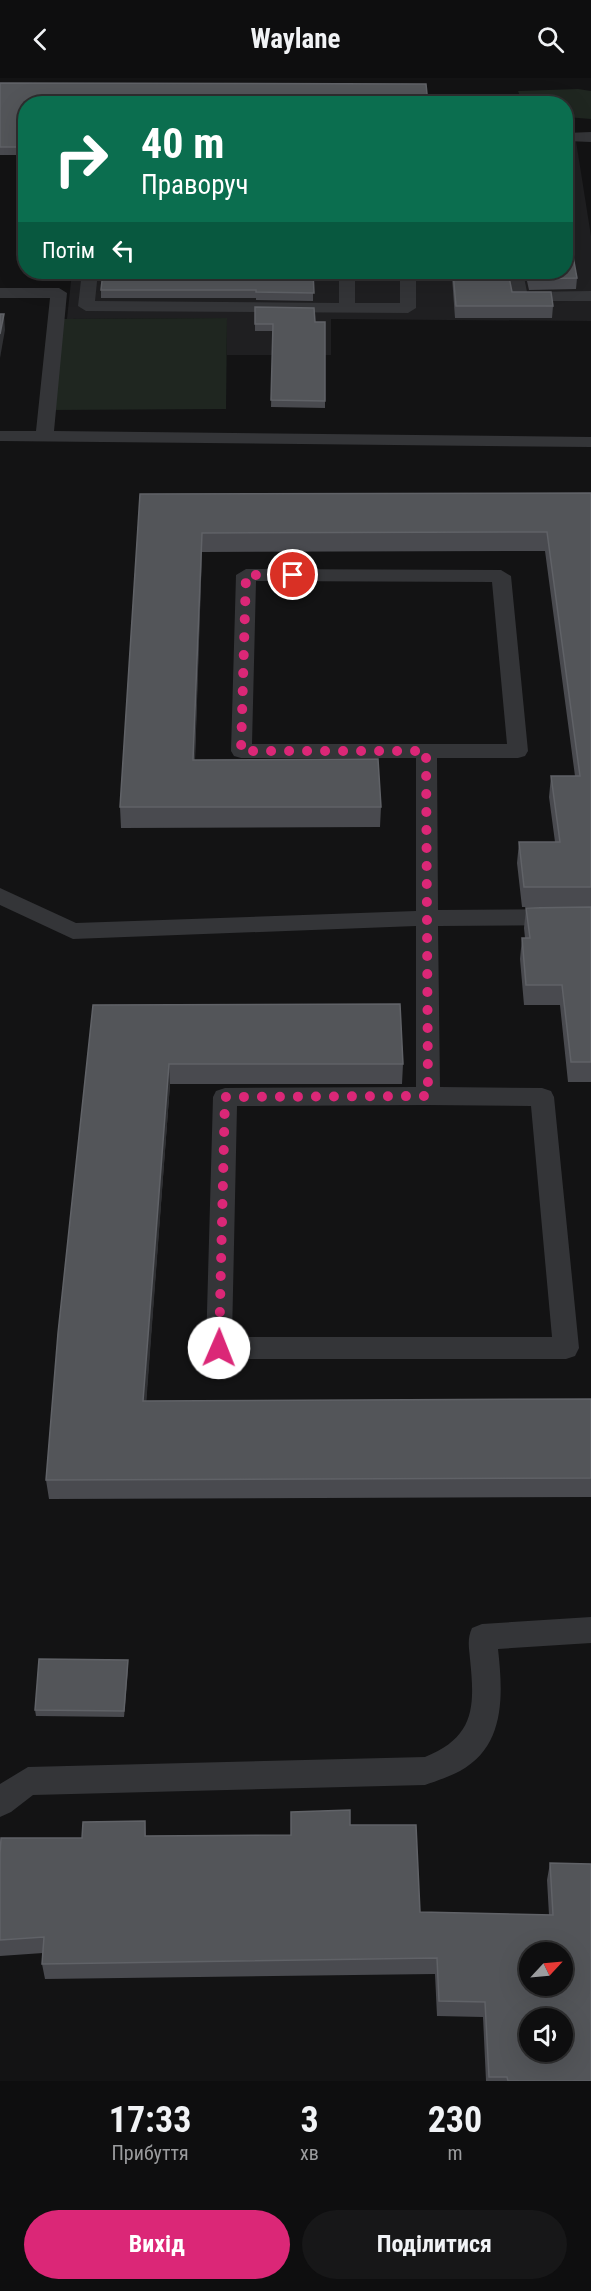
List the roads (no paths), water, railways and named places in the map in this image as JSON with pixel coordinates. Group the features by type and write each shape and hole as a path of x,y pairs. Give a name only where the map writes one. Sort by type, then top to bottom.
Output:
{"lane":[{"path":"573,137 591,137"},
{"path":"89,279 86,306 408,308 408,279"},
{"path":"347,307 348,279"},
{"path":"516,279 519,297 591,296"},
{"path":"0,293 59,293 45,436"},
{"path":"0,436 591,442"},
{"path":"246,575 501,576 518,751 426,751 241,751 246,575"},
{"path":"426,751 428,1096"},
{"path":"0,896 73,931 427,918 591,917"},
{"path":"428,1096 542,1097 566,1348 219,1348 225,1097 428,1096"},
{"path":"0,1802 28,1781 425,1771 447,1764 465,1753 481,1727 489,1700 482,1637 591,1630"}]}
